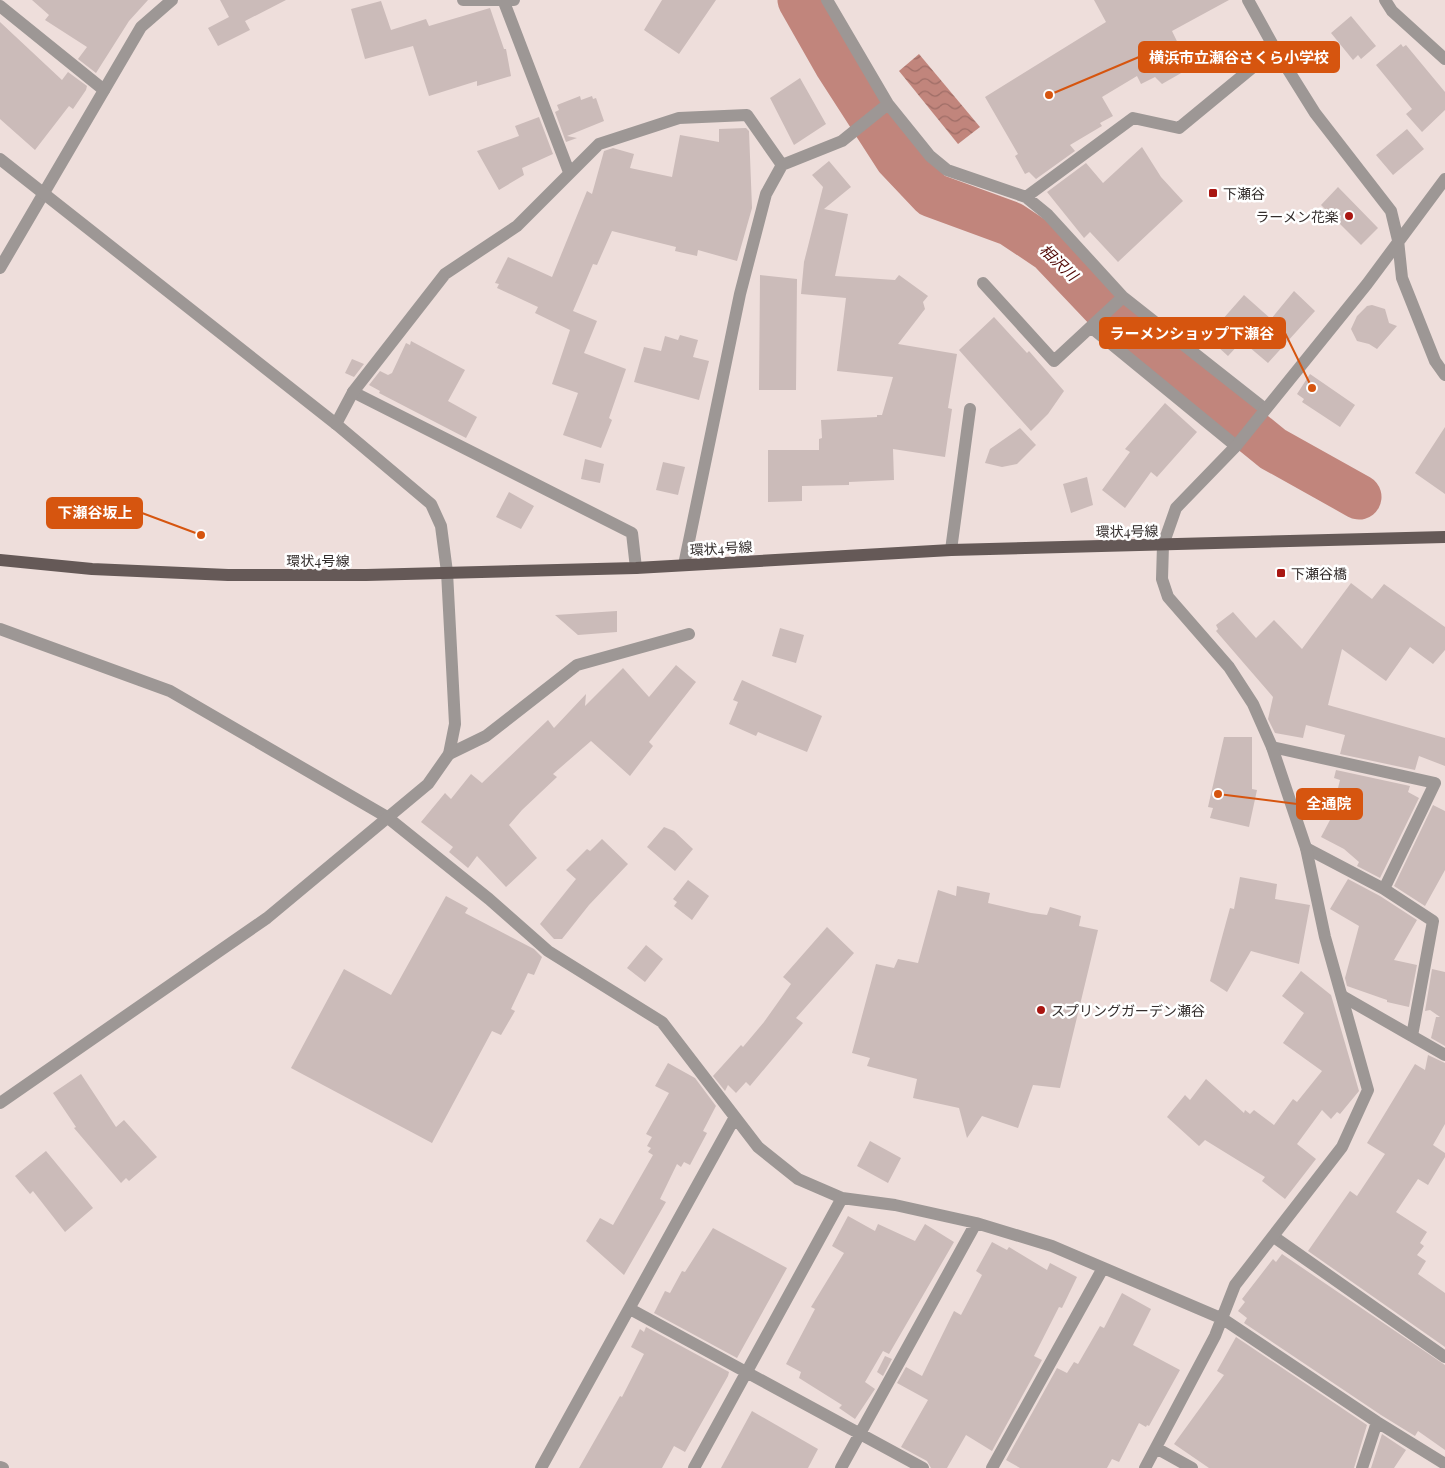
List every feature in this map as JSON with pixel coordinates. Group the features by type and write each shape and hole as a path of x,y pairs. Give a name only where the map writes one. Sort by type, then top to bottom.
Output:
{"main road":[{"name":"環状4号線","path":"0,560 92,569 228,575 366,575 636,568 951,550 1445,537"}],"street":[{"path":"0,268 141,27 172,0"},
{"path":"463,0 509,1 569,172"},
{"path":"827,0 884,107 930,156 947,170 1026,197 1048,215 1120,301 1263,411"},
{"path":"1248,0 1275,49 1315,113 1391,212 1398,240 1402,278 1435,361 1445,374"},
{"path":"1385,0 1392,11 1445,59"},
{"path":"0,6 104,90"},
{"path":"1026,197 1133,118 1179,128 1275,49"},
{"path":"684,565 740,294 766,194 782,165 842,141 884,107"},
{"path":"336,424 353,392 444,274 517,226 599,144 679,118 747,115 782,165"},
{"path":"0,159 336,424 431,504 441,526 447,572 454,724 449,754 428,784 267,918 0,1103"},
{"path":"1145,1468 1223,1319 1235,1285 1342,1147 1368,1090 1325,937 1306,848 1272,747 1253,704 1229,667 1168,597 1162,579 1163,545 1176,508 1238,444 1367,284 1445,178"},
{"path":"983,283 1054,361 1095,326 1120,301"},
{"path":"1095,326 1238,444"},
{"path":"353,392 632,533 636,568"},
{"path":"951,550 970,409"},
{"path":"0,629 170,691 387,817 489,899 548,951 662,1022 758,1147 798,1179 842,1198 895,1205 976,1223 1052,1246 1223,1319 1376,1422 1445,1464"},
{"path":"449,754 486,736 577,665 688,634"},
{"path":"1272,747 1435,783 1384,889"},
{"path":"1306,848 1384,889 1433,921 1412,1036"},
{"path":"1342,996 1445,1055"},
{"path":"541,1468 735,1117"},
{"path":"694,1468 842,1198"},
{"path":"841,1468 976,1223"},
{"path":"1274,1237 1445,1357"},
{"path":"992,1468 1103,1268"},
{"path":"630,1309 923,1468"},
{"path":"1362,1468 1376,1422"},
{"path":"1156,1448 1192,1468"}],"water":[{"path":"919,54 980,127 958,144 899,71"}],"building":[{"path":"32,0 148,0 129,21 96,73 78,59 87,47 45,20 49,15"},
{"path":"220,0 286,0 245,21 250,30 218,46 208,28 229,17"},
{"path":"662,0 716,0 679,54 644,30"},
{"path":"1094,0 1229,0 1172,31 1190,68 1162,84 1155,77 1141,84 1137,76 1102,97 1113,116 1100,123 1102,126 1070,145 1075,151 1036,179 1029,172 1025,174 1015,156 1018,154 985,97 1106,22"},
{"path":"381,1 391,30 426,19 429,26 490,8 504,49 506,49 511,76 477,86 477,81 429,96 413,46 365,59 351,9"},
{"path":"1351,16 1376,46 1361,59 1358,55 1353,60 1331,33"},
{"path":"0,22 62,80 68,72 87,86 73,109 69,106 35,150 0,119"},
{"path":"1401,44 1403,47 1406,45 1445,92 1445,110 1422,132 1406,114 1412,109 1376,65"},
{"path":"800,78 826,124 794,145 770,98"},
{"path":"580,96 581,100 592,96 593,99 596,98 604,121 567,136 577,138 566,142 555,112 559,110 557,105"},
{"path":"539,117 553,154 522,168 524,175 499,190 477,151 519,136 515,126"},
{"path":"746,128 749,131 752,208 737,261 698,250 697,256 675,251 676,247 612,231 597,265 593,264 573,311 597,321 584,353 626,369 609,418 612,420 601,448 563,435 578,393 552,384 570,330 535,313 538,307 497,288 499,284 495,283 508,257 552,277 587,191 592,194 604,151 613,148 634,154 630,168 672,177 680,135 719,142 719,129"},
{"path":"1407,129 1424,149 1393,175 1376,155"},
{"path":"1142,147 1161,177 1183,201 1118,262 1090,232 1084,238 1047,192 1086,163 1103,183"},
{"path":"829,161 851,187 824,209 848,214 835,276 895,280 899,275 928,296 923,302 925,309 898,344 957,354 948,408 952,409 945,457 893,449 894,480 849,482 849,485 802,486 802,501 768,502 768,450 819,450 819,439 822,438 821,420 877,417 877,415 882,415 893,377 837,371 846,298 801,294 804,262 823,187 812,175"},
{"name":"ラーメン花楽","path":"1338,187 1378,228 1361,245 1321,205"},
{"path":"760,275 797,279 796,390 759,390"},
{"path":"1294,291 1315,311 1268,363 1242,341 1228,356 1207,337 1244,295 1271,319"},
{"path":"1372,305 1385,309 1389,323 1397,326 1377,349 1369,344 1357,341 1351,329 1357,316 1367,306"},
{"path":"994,317 1027,353 1029,351 1064,391 1048,414 1031,431 959,350"},
{"path":"680,335 698,340 693,357 709,361 699,400 634,382 644,347 661,351 665,336 678,340"},
{"path":"411,341 465,370 448,401 477,417 466,438 379,393 380,391 369,385 380,371 388,375 392,373 406,343 410,345"},
{"path":"352,359 364,364 354,377 345,373"},
{"path":"1310,374 1355,405 1340,427 1302,402 1304,399 1297,394"},
{"path":"1165,403 1197,432 1157,477 1151,472 1125,508 1102,490 1130,452 1125,449"},
{"path":"1445,427 1445,494 1415,473"},
{"path":"1020,428 1036,445 1017,464 1002,467 985,463 990,449"},
{"path":"585,459 604,464 600,483 581,479"},
{"path":"663,462 685,467 678,495 656,490"},
{"path":"1087,477 1093,505 1071,513 1063,484"},
{"path":"509,492 534,506 521,529 496,517"},
{"path":"1351,583 1372,599 1384,584 1445,627 1445,650 1433,664 1410,647 1386,681 1342,649 1328,705 1445,738 1445,766 1419,756 1415,770 1340,754 1345,735 1306,725 1303,738 1275,733 1268,719 1273,697 1216,631 1218,629 1216,625 1233,612 1256,638 1274,620 1302,649"},
{"path":"617,611 617,632 578,635 555,615"},
{"path":"780,628 804,635 796,663 772,656"},
{"path":"676,665 696,682 649,742 653,746 630,776 591,741 553,774 557,777 509,825 537,858 506,887 477,856 468,868 449,852 453,847 421,822 445,793 451,799 471,774 482,783 548,720 554,728 586,694 585,706 623,668 649,697"},
{"path":"742,680 822,716 807,752 758,732 756,736 729,724 738,702 733,700"},
{"path":"1224,737 1252,737 1252,789 1257,790 1249,827 1210,818 1213,808 1208,807"},
{"path":"1336,770 1410,786 1408,792 1419,798 1380,878 1357,866 1359,862 1344,849 1321,837 1330,820 1340,780 1334,778"},
{"path":"1433,805 1445,811 1445,870 1425,906 1394,886"},
{"path":"664,827 674,831 693,849 675,871 647,847"},
{"path":"602,839 628,864 589,905 562,939 554,939 540,924 576,879 566,870 587,849 590,851"},
{"path":"1240,877 1277,884 1275,899 1310,905 1299,964 1251,951 1227,992 1210,981 1230,908 1234,909"},
{"path":"1348,879 1380,896 1417,920 1394,960 1417,965 1409,1007 1387,1002 1387,1000 1347,986 1345,978 1359,926 1330,909"},
{"path":"688,880 709,896 692,920 674,906 677,902 673,899"},
{"name":"スプリングガーデン瀬谷","path":"957,886 990,893 988,903 1047,915 1050,907 1081,916 1079,926 1098,930 1060,1088 1033,1085 1018,1128 982,1116 967,1138 959,1108 913,1098 917,1079 867,1066 870,1058 852,1053 876,964 894,968 898,959 918,963 938,890 956,896"},
{"path":"446,896 468,908 465,913 534,949 542,957 534,975 528,973 511,1009 515,1011 501,1035 492,1031 432,1143 291,1068 344,969 391,995"},
{"path":"827,927 854,953 796,1018 803,1023 750,1086 746,1082 736,1093 728,1085 725,1091 713,1076 741,1045 743,1047 764,1022 791,984 783,977"},
{"path":"646,945 663,959 645,982 627,968"},
{"path":"1432,969 1445,972 1445,1046 1431,1038 1436,1017 1440,1017 1430,1010 1425,1011"},
{"path":"1301,971 1331,995 1359,1091 1340,1114 1337,1112 1331,1119 1322,1110 1297,1144 1316,1159 1285,1199 1262,1181 1265,1177 1205,1140 1199,1146 1167,1117 1185,1095 1190,1100 1206,1079 1244,1113 1245,1110 1250,1114 1254,1110 1274,1125 1293,1099 1297,1102 1322,1071 1283,1043 1304,1013 1282,996"},
{"path":"1428,1055 1445,1063 1445,1124 1433,1145 1445,1153 1445,1157 1428,1185 1418,1179 1396,1212 1427,1232 1420,1243 1424,1246 1417,1255 1426,1261 1418,1274 1445,1293 1445,1347 1308,1251 1350,1191 1357,1196 1385,1154 1367,1143 1415,1064 1425,1070"},
{"path":"668,1063 695,1078 716,1106 703,1131 707,1133 690,1165 684,1162 681,1167 677,1164 660,1199 666,1202 624,1275 586,1241 600,1218 613,1225 653,1155 648,1152 651,1148 647,1146 652,1137 646,1134 669,1093 655,1086"},
{"path":"81,1074 116,1127 124,1120 157,1157 129,1181 126,1178 121,1183 74,1128 76,1127 53,1093"},
{"path":"870,1141 901,1158 888,1183 857,1166"},
{"path":"46,1151 93,1208 65,1232 33,1191 30,1194 15,1176"},
{"path":"848,1216 875,1231 878,1224 915,1241 925,1224 954,1242 889,1354 883,1351 865,1382 875,1389 855,1419 839,1408 842,1405 799,1378 801,1372 786,1364 815,1309 811,1307 844,1253 832,1246"},
{"path":"713,1228 787,1268 737,1358 654,1313 665,1291 670,1293 682,1271 685,1272"},
{"path":"992,1242 1007,1250 1009,1247 1047,1270 1050,1263 1077,1277 1062,1308 1059,1307 1034,1356 1042,1360 992,1451 966,1435 947,1468 931,1468 927,1461 901,1447 928,1400 897,1383 906,1367 922,1376 954,1311 961,1315 982,1275 976,1271"},
{"path":"1282,1254 1445,1365 1445,1450 1418,1431 1415,1436 1381,1415 1244,1323 1247,1318 1238,1311 1245,1302 1242,1299 1273,1259 1276,1262"},
{"path":"1122,1293 1151,1309 1133,1345 1180,1370 1149,1426 1147,1425 1146,1427 1139,1423 1119,1462 1112,1459 1107,1468 1020,1468 1006,1460 1057,1368 1067,1373 1074,1362 1078,1364 1100,1326 1104,1328"},
{"path":"646,1327 729,1372 728,1376 685,1452 674,1446 662,1468 579,1468 620,1396 622,1397 644,1354 631,1347 640,1329 644,1332"},
{"path":"1236,1337 1367,1425 1354,1468 1209,1468 1174,1444 1224,1375 1217,1371"},
{"path":"885,1356 892,1359 883,1376 877,1372"},
{"path":"752,1411 818,1449 808,1468 721,1468"},
{"path":"1382,1434 1406,1450 1394,1468 1371,1468"}],"waterway":[{"name":"相沢川","path":"800,0 837,65 897,158 932,195 1011,224 1050,250 1124,328 1273,449 1359,497"}],"place":[{"name":"横浜市立瀬谷さくら小学校","path":"1049,95"},
{"name":"下瀬谷","path":"1213,193"},
{"name":"ラーメン花楽","path":"1349,216"},
{"name":"ラーメンショップ下瀬谷","path":"1312,388"},
{"name":"下瀬谷坂上","path":"201,535"},
{"name":"下瀬谷橋","path":"1281,573"},
{"name":"全通院","path":"1218,794"},
{"name":"スプリングガーデン瀬谷","path":"1041,1010"}]}
